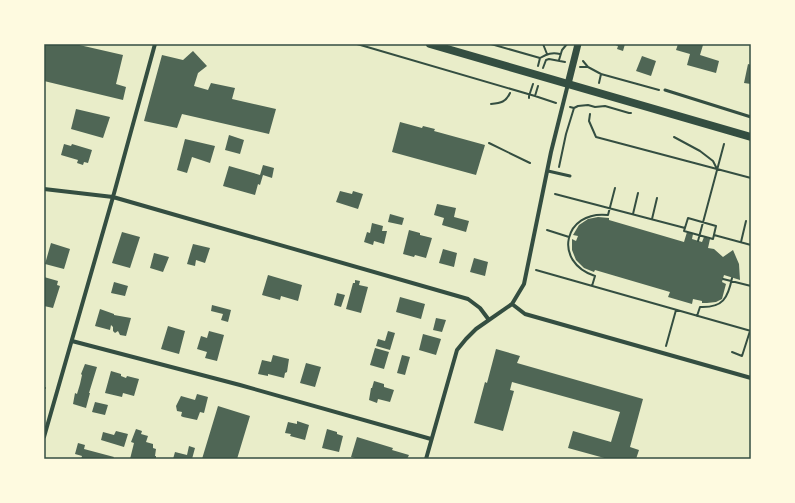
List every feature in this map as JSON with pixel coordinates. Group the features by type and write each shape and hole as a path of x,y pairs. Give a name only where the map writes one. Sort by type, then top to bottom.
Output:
{"main road":[{"path":"430,44 751,137"}],"street":[{"path":"44,437 155,44"},
{"path":"426,459 457,350 471,334 512,304 524,284 548,171 578,44"},
{"path":"44,189 113,197 468,299 480,308 489,320"},
{"path":"512,304 524,314 751,378"},
{"path":"72,341 248,387 431,439"}],"lane":[{"path":"664,90 751,117"},
{"path":"548,171 558,172 570,176"}],"path":[{"path":"357,44 553,102"},
{"path":"491,44 540,58 548,54 555,53 562,55"},
{"path":"543,44 548,54"},
{"path":"559,60 562,50 566,44"},
{"path":"538,67 540,58"},
{"path":"543,68 546,60 549,59 563,62"},
{"path":"580,60 588,67 601,74 664,90"},
{"path":"579,66 588,67"},
{"path":"598,84 601,74"},
{"path":"530,93 533,84"},
{"path":"535,96 538,86"},
{"path":"491,104 500,103 507,99 510,93"},
{"path":"569,107 574,108 588,105 595,107 605,106 629,113"},
{"path":"558,172 566,134 574,108"},
{"path":"590,114 589,121 596,138 751,178"},
{"path":"674,137 700,151 713,162 717,169"},
{"path":"490,143 530,163"},
{"path":"698,241 724,144"},
{"path":"592,286 595,276 585,273 577,267 571,258 568,248 569,236 572,229 579,221 588,216 598,214 608,215 616,188"},
{"path":"633,214 638,193"},
{"path":"555,194 685,228"},
{"path":"652,219 657,198"},
{"path":"688,218 716,226 713,239 684,231 685,228 688,218"},
{"path":"741,242 746,221"},
{"path":"547,230 569,236"},
{"path":"714,235 751,245"},
{"path":"536,270 750,331 742,356 732,352"},
{"path":"697,316 700,307 717,305 724,299 729,292 732,278"},
{"path":"723,279 751,286"},
{"path":"665,349 676,310"}],"building":[{"path":"44,44 75,44 123,55 116,84 126,87 123,100 44,81"},
{"path":"613,44 625,44 623,51 617,49 618,46"},
{"path":"678,44 703,45 700,55 719,61 716,73 687,65 690,54 676,50"},
{"path":"193,51 207,66 198,73 194,86 208,90 211,83 235,88 232,99 276,109 269,134 182,114 177,128 144,121 162,55 183,60"},
{"path":"642,56 656,61 651,76 636,71"},
{"path":"748,64 751,65 751,84 744,83"},
{"path":"76,109 110,117 103,138 71,129"},
{"path":"400,122 422,128 423,126 435,129 434,131 485,145 476,175 392,152"},
{"path":"229,135 244,140 240,154 225,150"},
{"path":"185,139 215,146 210,163 192,157 187,173 177,170"},
{"path":"64,144 71,146 72,144 92,150 88,163 84,162 83,165 77,163 78,160 61,155"},
{"path":"263,165 274,168 272,178 263,175 260,185 258,184 255,195 223,186 229,166 260,175"},
{"path":"340,191 352,194 353,191 363,194 358,209 336,202"},
{"path":"437,204 456,208 454,217 469,221 466,232 442,225 444,218 434,215"},
{"path":"390,214 404,218 402,225 388,222"},
{"path":"598,217 609,218 609,220 684,242 687,232 693,234 692,239 702,242 704,237 710,239 708,248 714,249 723,257 733,250 739,264 740,280 724,275 722,282 726,284 722,299 716,302 702,303 702,301 693,299 692,304 668,297 670,292 584,268 576,260 572,250 572,239 576,241 578,236 573,235 579,225 588,219"},
{"path":"372,223 383,226 382,231 387,231 384,244 374,241 373,245 364,242 367,232 370,233"},
{"path":"409,230 432,238 426,258 403,254"},
{"path":"122,232 140,237 130,268 112,263"},
{"path":"51,243 70,249 64,269 45,264"},
{"path":"193,244 210,248 205,263 196,260 195,266 187,264"},
{"path":"443,249 457,253 454,267 439,263"},
{"path":"154,253 169,257 163,272 150,268"},
{"path":"474,258 488,262 485,276 470,272"},
{"path":"268,275 302,285 298,301 281,296 280,300 262,295"},
{"path":"44,277 58,281 57,285 60,286 53,308 44,306"},
{"path":"355,280 360,281 359,285 368,287 361,313 346,309"},
{"path":"114,282 128,286 125,296 111,293"},
{"path":"337,293 345,295 341,307 334,305"},
{"path":"400,297 425,304 421,319 396,312"},
{"path":"212,305 231,310 228,322 221,320 223,314 211,311"},
{"path":"100,309 114,315 131,318 126,336 120,335 118,331 115,333 111,325 110,330 95,326"},
{"path":"436,318 446,320 442,332 433,330"},
{"path":"168,326 185,331 179,354 161,349"},
{"path":"209,331 224,335 217,361 205,358 207,352 197,349 201,336 207,338"},
{"path":"388,331 395,333 390,350 376,346 378,339 385,341"},
{"path":"423,334 441,339 436,355 419,350"},
{"path":"375,348 389,352 384,369 370,365"},
{"path":"496,349 520,356 517,363 643,399 630,447 639,450 636,459 608,459 568,448 573,431 611,442 620,412 512,382 510,390 514,391 503,431 474,423"},
{"path":"273,355 289,359 287,372 285,373 284,378 268,374 268,376 258,374 262,360 271,362"},
{"path":"402,355 410,357 405,375 397,373"},
{"path":"306,363 321,367 315,387 300,383"},
{"path":"85,364 97,367 86,408 73,404 75,393 77,394 81,374"},
{"path":"111,371 121,374 121,376 126,378 127,376 139,379 134,396 123,393 122,397 105,393"},
{"path":"374,381 384,384 384,387 394,390 390,402 378,399 377,403 369,400"},
{"path":"197,394 208,397 204,413 200,412 197,420 181,416 182,412 177,411 176,406 181,396 195,400"},
{"path":"95,402 108,405 105,415 92,412"},
{"path":"218,406 250,416 237,459 202,459"},
{"path":"297,421 309,425 305,440 285,433 288,422 297,424"},
{"path":"136,429 142,431 141,434 148,436 146,442 153,444 153,448 156,449 156,459 130,459 134,443 131,442"},
{"path":"327,429 337,432 337,434 343,436 339,452 322,448"},
{"path":"116,431 128,434 124,447 101,440 103,432 114,435"},
{"path":"357,437 393,448 392,450 409,455 407,459 359,459 351,457"},
{"path":"78,443 85,445 84,449 114,457 113,459 81,459 82,456 75,454"},
{"path":"189,446 195,448 192,459 173,459 175,452 187,455"}]}
